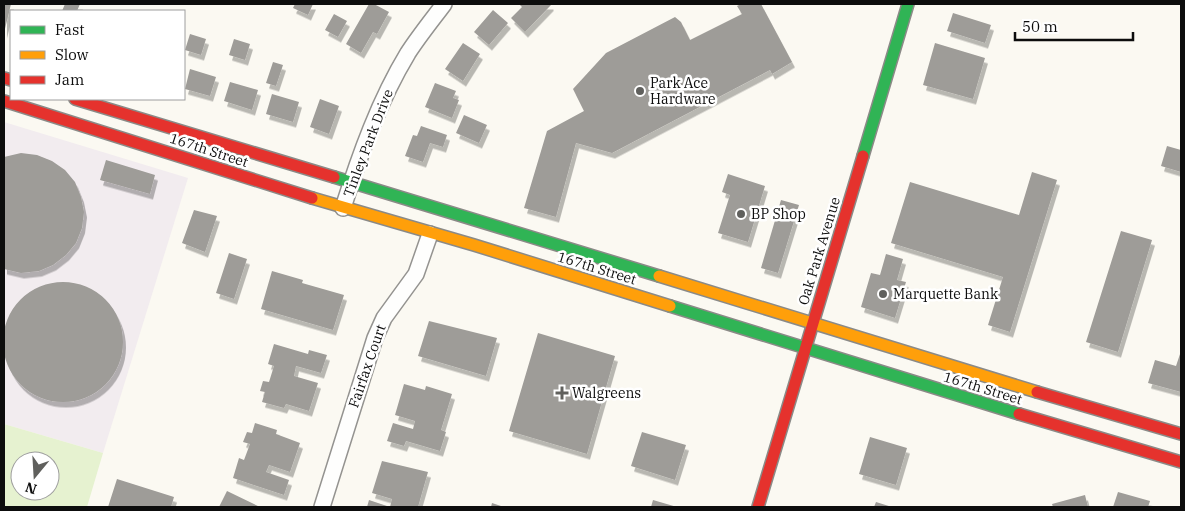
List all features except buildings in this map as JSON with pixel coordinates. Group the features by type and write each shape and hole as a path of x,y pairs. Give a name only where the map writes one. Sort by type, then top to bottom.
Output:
{"main road":[{"name":"Oak Park Avenue","path":"758,507 908,4"},
{"name":"167th Street","path":"78,100 352,181 813,325 1181,434"},
{"name":"167th Street","path":"4,101 343,208 1181,462"}],"street":[{"name":"Tinley Park Drive","path":"343,208 377,112 409,52 444,4"},
{"name":"Fairfax Court","path":"322,507 375,338 384,318 416,274 430,234"}],"shaded area":[{"path":"4,122 188,178 103,453 4,424"}],"green space":[{"path":"4,424 103,453 87,507 4,507"}],"traffic: fast":[{"path":"863,156 908,4"},
{"path":"334,177 659,276"},
{"path":"670,306 1019,414"}],"traffic: slow":[{"path":"312,198 474,245 670,306"},
{"path":"659,276 1037,392"}],"traffic: jam":[{"path":"4,78 10,80"},
{"path":"78,100 334,177"},
{"path":"4,101 312,198"},
{"path":"758,507 863,156"},
{"path":"1037,392 1181,434"},
{"path":"1019,414 1181,462"}],"place":[{"name":"Park Ace Hardware","path":"640,91"},
{"name":"BP Shop","path":"741,214"},
{"name":"Marquette Bank","path":"883,294"},
{"name":"Walgreens","path":"562,393"}]}
